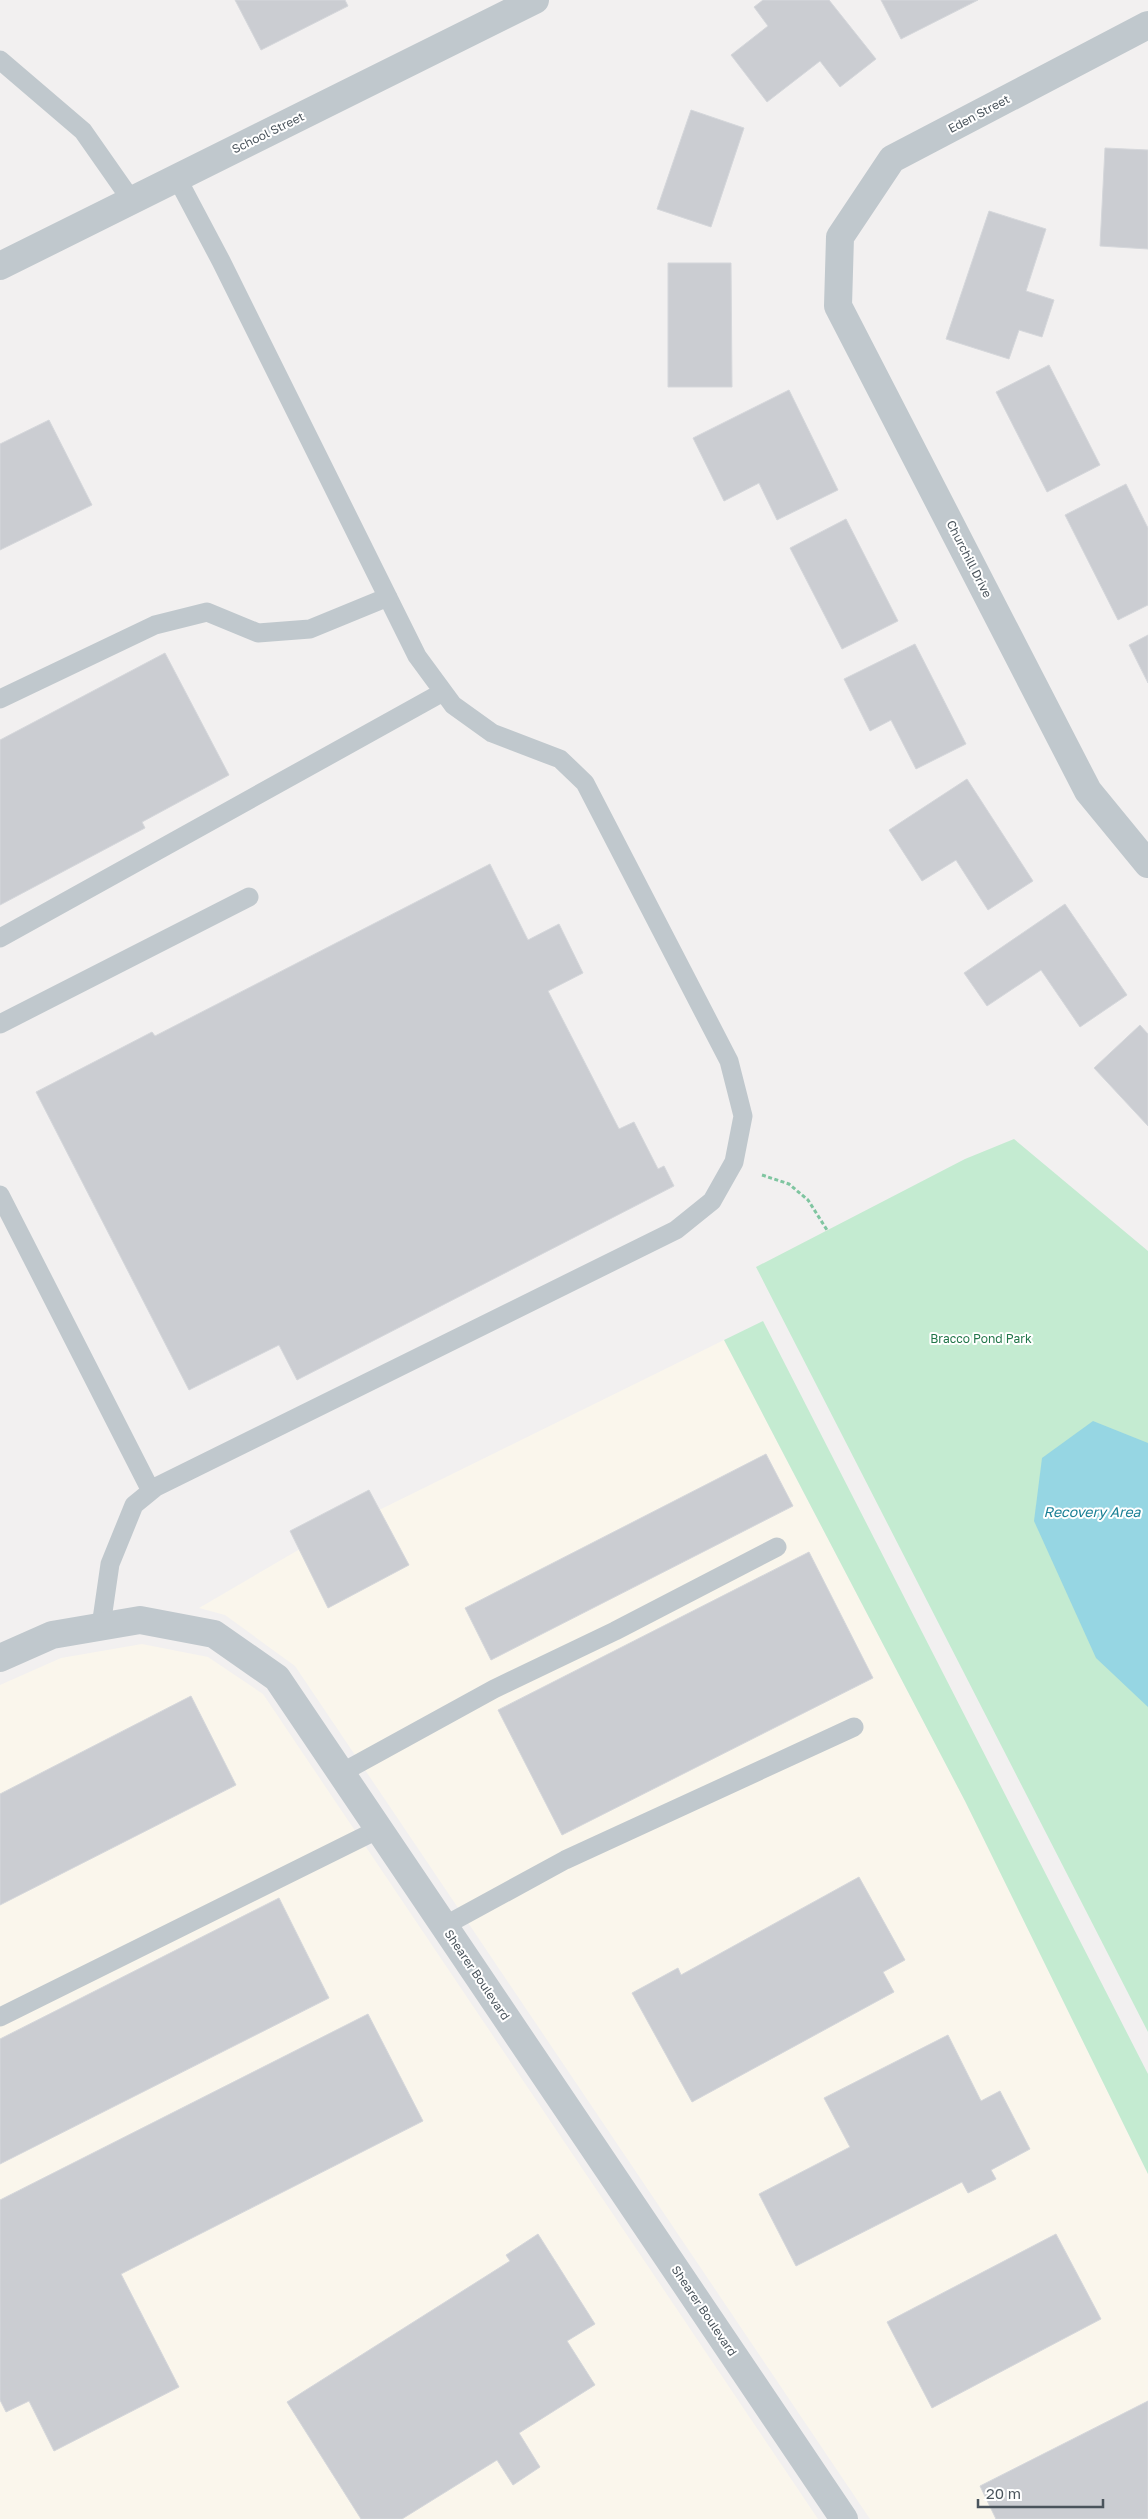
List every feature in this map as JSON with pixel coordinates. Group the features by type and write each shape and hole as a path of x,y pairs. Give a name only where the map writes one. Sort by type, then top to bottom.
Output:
{"street":[{"name":"School Street","path":"0,266 535,0"},
{"name":"Eden Street","path":"840,237 892,159 1148,25"},
{"name":"Churchill Drive","path":"840,237 838,306 1088,791 1148,864"},
{"name":"Shearer Boulevard","path":"0,1658 52,1635 140,1620 214,1634 277,1678 844,2519"}],"lane":[{"path":"0,60 83,131 132,201"},
{"path":"101,1626 110,1564 134,1505 151,1491 676,1230 712,1201 734,1162 743,1116 729,1061 585,783 560,759 492,732 453,705 417,656 221,261 177,178"},
{"path":"0,699 155,625 207,612 258,633 310,629 388,597"},
{"path":"0,938 443,692"},
{"path":"0,1024 249,897"},
{"path":"0,1195 151,1491"},
{"path":"341,1773 494,1689 615,1631 776,1547"},
{"path":"444,1926 566,1860 854,1726"},
{"path":"0,2017 379,1829"}],"path":[{"path":"734,1162 788,1184 808,1200 827,1230"}],"shaded area":[{"path":"724,1340 965,1801 1148,2174 1148,2519 870,2519 295,1666 225,1615 199,1608 300,1549"},
{"path":"142,1644 208,1657 263,1694 818,2519 0,2519 0,1685 61,1658"}],"green space":[{"name":"Bracco Pond Park","path":"1014,1139 1148,1251 1148,2032 756,1267 965,1159"},
{"path":"763,1321 1148,2074 1148,2174 965,1801 724,1340"}],"water":[{"name":"Recovery Area","path":"1093,1421 1148,1443 1148,1707 1096,1658 1034,1521 1042,1458"}],"building":[{"path":"235,0 345,0 348,6 261,50"},
{"path":"763,0 829,0 876,59 840,87 820,61 767,102 731,55 768,26 754,7"},
{"path":"881,0 978,0 901,39"},
{"path":"691,110 744,128 711,227 657,209"},
{"path":"1105,148 1148,150 1148,249 1100,246"},
{"path":"989,211 1046,229 1026,291 1054,300 1042,337 1019,330 1009,359 946,339"},
{"path":"668,263 731,263 732,387 668,387"},
{"path":"1049,365 1100,465 1047,492 996,392"},
{"path":"789,390 838,490 777,520 759,483 724,501 693,438"},
{"path":"49,420 92,505 0,550 0,444"},
{"path":"1126,484 1148,528 1148,605 1118,620 1065,515"},
{"path":"846,519 898,621 842,649 790,548"},
{"path":"1148,635 1148,683 1129,645"},
{"path":"915,644 966,744 916,769 891,720 870,731 844,679"},
{"path":"165,653 229,775 142,822 145,828 0,905 0,740"},
{"path":"967,779 1033,881 988,910 956,860 922,881 889,830"},
{"path":"490,864 528,940 559,924 583,973 548,991 619,1129 634,1122 658,1169 664,1166 674,1186 297,1380 279,1345 189,1390 36,1092 152,1032 155,1036"},
{"path":"1065,904 1127,995 1080,1027 1041,970 987,1006 964,973"},
{"path":"1140,1025 1148,1034 1148,1126 1094,1068"},
{"path":"766,1454 793,1506 491,1660 465,1608"},
{"path":"369,1490 409,1565 328,1608 290,1531"},
{"path":"809,1552 873,1678 562,1835 498,1710"},
{"path":"191,1696 236,1785 0,1905 0,1794"},
{"path":"859,1877 905,1960 883,1972 894,1992 692,2102 632,1993 678,1968 681,1975"},
{"path":"279,1898 329,1998 0,2164 0,2039"},
{"path":"368,2014 423,2121 121,2274 179,2387 54,2451 29,2401 6,2412 0,2400 0,2200"},
{"path":"948,2035 981,2101 1000,2091 1030,2149 991,2170 996,2179 968,2193 962,2182 796,2266 759,2194 850,2147 824,2098"},
{"path":"538,2234 595,2324 567,2341 595,2385 519,2433 540,2467 513,2485 497,2460 402,2519 361,2519 287,2402 510,2261 506,2255"},
{"path":"1056,2234 1101,2319 932,2408 887,2322"},
{"path":"1148,2401 1148,2519 996,2519 980,2486"}]}
